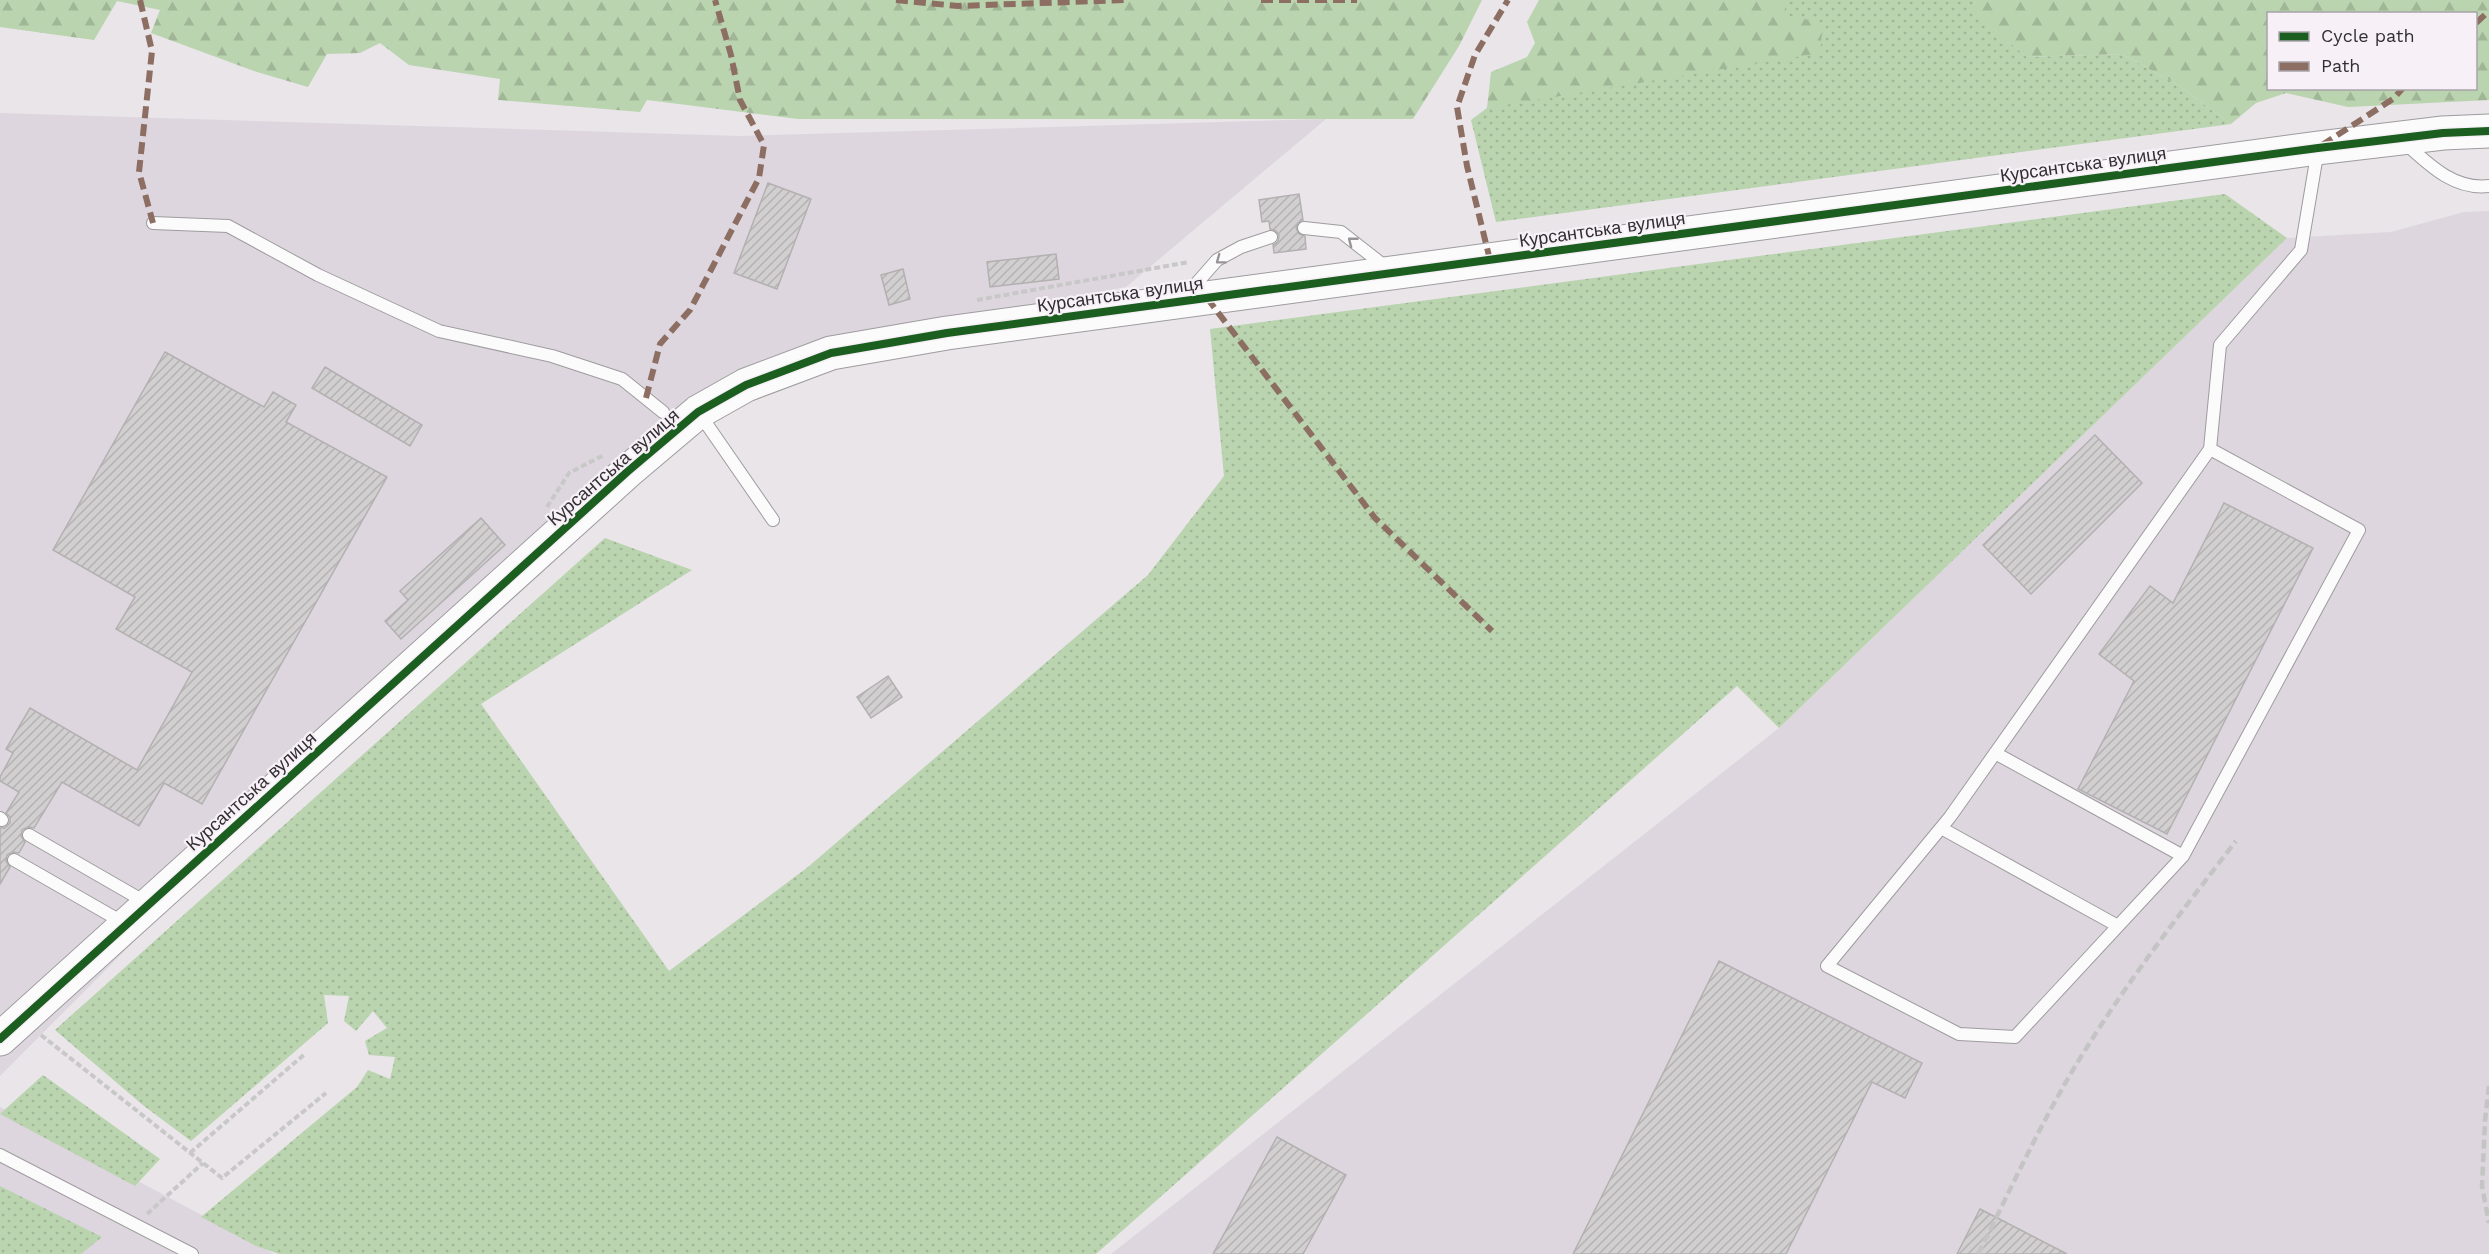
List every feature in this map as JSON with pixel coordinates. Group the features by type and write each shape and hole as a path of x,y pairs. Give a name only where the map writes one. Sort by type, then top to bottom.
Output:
{"street":[{"name":"Курсантська вулиця","path":"11,1029 618,480 698,412 746,386 831,353 947,333 1180,301 2318,148 2489,130"}],"lane":[{"path":"2400,138 2435,171 2475,188 2489,186"},
{"path":"2210,449 2359,530 2183,856 2015,1037 1959,1034 1827,966 1941,828 2210,449 2220,345 2301,250 2318,148"},
{"path":"153,223 228,226 318,275 439,331 552,356 622,379 663,412"},
{"path":"1304,228 1341,232 1393,273"},
{"path":"1180,301 1217,260 1241,247 1271,237"},
{"path":"698,412 773,520"},
{"path":"1995,753 2183,856"},
{"path":"1941,828 2118,926"},
{"path":"29,835 137,914"},
{"path":"14,860 137,914"},
{"path":"0,1155 192,1254"}],"path":[{"path":"11,1029 190,1153 222,1178 326,1093"},
{"path":"190,1153 306,1053"},
{"path":"135,1225 202,1163"}],"shaded area":[{"path":"0,113 739,136 1326,119 1126,287 786,352 593,481 0,1076"},
{"path":"2489,211 2489,1254 1111,1254 1779,728 2287,238 2391,232 2464,212"},
{"path":"0,1107 274,1254 0,1254"}],"green space":[{"path":"0,0 1482,0 1459,46 1413,119 798,119 647,100 640,112 498,100 500,79 409,65 380,43 360,53 327,54 308,87 257,72 151,33 160,10 117,1 94,40 0,27"},
{"path":"1539,0 1785,0 1785,15 1823,23 1820,53 1487,108 1491,72 1527,57 1535,43 1527,22"},
{"path":"1785,0 1975,0 1974,12 2027,57 2122,54 2178,85 2231,124 1496,222 1471,120 1487,108 1785,15"},
{"path":"1975,0 2489,0 2489,100 2348,107 2286,93 2256,103 2231,124 2178,85 2122,54 2027,57 1973,12"},
{"path":"2225,194 2287,238 1779,728 1737,686 1096,1254 279,1254 256,1246 201,1217 357,1087 368,1070 390,1079 395,1057 369,1055 365,1041 387,1028 373,1011 356,1031 344,1021 349,996 324,995 328,1023 191,1141 144,1106 55,1030 605,538 692,570 481,704 669,971 808,867 1148,575 1224,476 1210,329"},
{"path":"43,1075 160,1159 135,1186 0,1114"},
{"path":"0,1186 102,1237 81,1254 0,1254"}],"building":[{"path":"768,183 811,199 777,289 734,273"},
{"path":"1299,194 1303,220 1296,228 1299,234 1305,236 1306,249 1274,253 1273,245 1278,242 1279,235 1270,229 1269,221 1262,222 1259,200"},
{"path":"1056,254 1059,279 990,287 987,262"},
{"path":"903,269 910,299 889,305 881,275"},
{"path":"165,352 264,407 273,392 296,405 286,422 387,477 202,804 164,783 139,826 62,782 34,828 28,827 22,830 21,836 25,842 19,853 13,852 7,855 6,861 10,867 0,884 0,828 5,828 10,823 10,817 6,813 19,792 0,781 0,777 13,753 6,749 30,708 137,770 192,672 116,629 135,597 53,550"},
{"path":"325,367 422,425 410,446 312,388"},
{"path":"2095,435 2142,483 2031,594 1983,545"},
{"path":"2224,503 2313,548 2167,834 2078,789 2134,681 2099,654 2150,586 2173,603"},
{"path":"481,518 505,545 401,639 385,621 408,600 400,591"},
{"path":"888,676 902,697 871,718 857,697"},
{"path":"1719,961 1922,1063 1905,1098 1872,1082 1786,1254 1573,1254"},
{"path":"1277,1137 1346,1175 1303,1254 1213,1254"},
{"path":"1980,1209 2067,1254 1957,1254"}],"railway":[{"path":"1978,1254 2039,1131 2097,1031 2175,921 2236,841"},
{"path":"2489,1086 2482,1186 2489,1223"}],"marked path":[{"path":"140,0 152,51 139,172 153,223"},
{"path":"646,398 660,344 690,310 759,178 764,145 740,100 731,55 715,0"},
{"path":"896,0 958,6 1125,0"},
{"path":"1261,0 1357,0"},
{"path":"1490,260 1467,166 1457,107 1475,55 1508,0"},
{"path":"2477,22 2489,11"},
{"path":"2322,145 2393,99 2401,90"},
{"path":"1207,298 1375,518 1492,631"}],"cycle path":[{"path":"0,1039 627,472 698,412 746,385 831,353 947,333 2318,148 2443,133 2489,131"}]}
